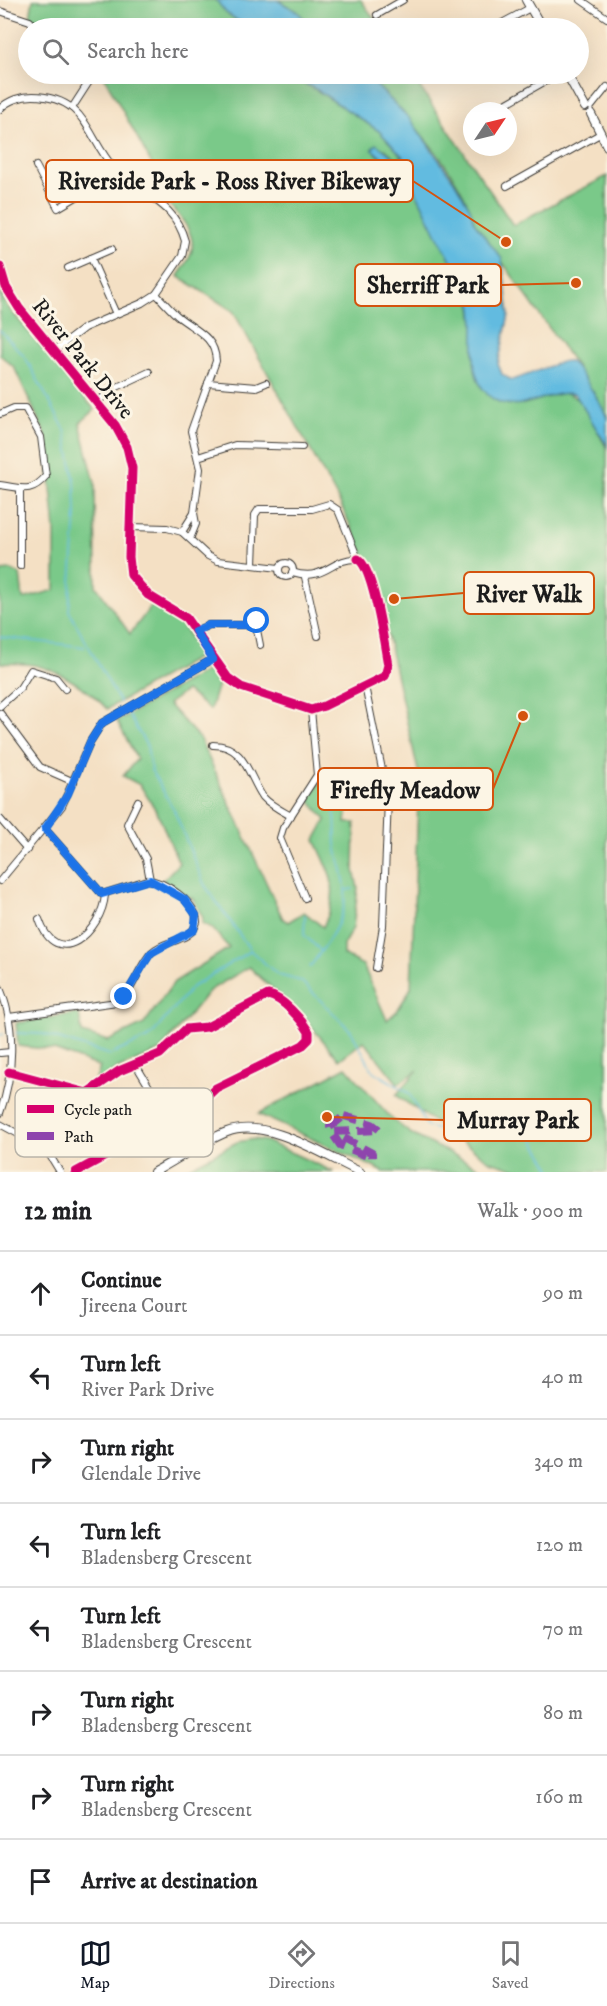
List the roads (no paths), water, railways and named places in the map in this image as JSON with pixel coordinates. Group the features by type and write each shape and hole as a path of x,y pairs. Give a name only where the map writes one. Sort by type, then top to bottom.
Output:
{"street":[{"path":"377,15 403,0"},
{"path":"581,0 607,18"},
{"path":"508,18 528,4 536,18"},
{"path":"0,10 22,18"},
{"path":"72,108 88,84"},
{"path":"509,102 540,84"},
{"path":"573,84 589,109 607,146"},
{"path":"589,109 607,87"},
{"path":"1,105 30,96 50,98 72,108 86,122 118,172 164,204 184,236 184,251 156,294 80,330 54,351"},
{"path":"507,186 600,134"},
{"path":"36,166 58,208 118,172"},
{"path":"68,268 112,249"},
{"path":"91,258 116,314"},
{"name":"River Park Drive","path":"0,267 12,299 121,434 130,457 132,481 129,566 135,583 148,595 182,614 213,659 234,683 311,710"},
{"path":"156,294 174,313 211,341 216,361 191,431 200,469 194,513 196,524 190,539"},
{"path":"97,402 115,388 149,372"},
{"path":"208,383 256,387 266,383"},
{"path":"0,414 14,408 25,408 40,437 46,476 39,484 20,490 0,485"},
{"path":"198,456 235,445 302,447"},
{"path":"20,490 20,566"},
{"path":"253,564 255,515 259,509 312,509 329,504 338,510 358,559 369,578 388,666 385,676 311,710 317,775 280,838 305,898"},
{"path":"182,532 194,513"},
{"path":"130,527 167,528 182,532 208,556 218,561 279,568 283,576 288,576 292,572 305,577 349,560 358,559"},
{"path":"305,577 318,636"},
{"path":"195,631 209,625 257,622 260,645"},
{"path":"0,881 62,806 94,734 108,718 213,659"},
{"path":"0,706 20,688 31,670 56,678 65,689"},
{"path":"365,686 387,790 383,926 375,968"},
{"path":"0,714 36,763 74,782"},
{"path":"213,746 223,746 238,752 264,797 291,816"},
{"path":"317,775 352,792 387,790"},
{"path":"9,1017 117,1002 127,993 151,953 192,932 197,918 188,902 150,880 146,859 127,824 138,801"},
{"path":"0,819 27,850"},
{"path":"45,829 97,890 105,896"},
{"path":"105,896 150,880"},
{"path":"39,920 52,942 63,945 76,943 86,935 104,904 105,896"},
{"path":"0,988 9,1017 11,1052 0,1113"},
{"path":"94,1088 119,1071 160,1054 186,1029 207,1027 268,995 286,1007 309,1032 309,1039 303,1045 213,1091"},
{"path":"0,1053 11,1052"},
{"path":"136,1065 150,1088"},
{"path":"9,1072 68,1088"},
{"path":"0,1124 15,1131"},
{"path":"213,1140 227,1132 248,1128 270,1131 360,1172"},
{"path":"51,1157 60,1172"},
{"path":"76,1172 105,1157"},
{"path":"154,1172 181,1157"}],"water":[{"path":"216,0 277,0 297,11 303,18 234,18 226,13"},
{"path":"305,84 375,84 410,119 454,181 470,208 474,222 502,259 509,315 498,364 502,374 511,380 568,361 589,386 607,418 607,446 575,394 565,393 515,405 495,400 485,392 478,381 475,370 474,317 464,285 411,184 372,149 376,144 397,159 403,157 379,131"}],"waterway":[{"path":"0,330 25,357 65,430 75,483 76,514 69,611 120,703"},
{"path":"0,637 85,647"},
{"path":"128,714 147,746 151,770 174,810 204,884 251,951 278,975 301,981 351,1031 373,1071 409,1093 427,1127 474,1137 497,1119 522,1121 553,1172"},
{"path":"310,967 335,930 345,898 336,845 335,817 329,801"},
{"path":"346,890 353,889"},
{"path":"305,915 304,935 321,951"},
{"path":"16,1033 43,1034 110,1055 150,1037 192,987 250,951"},
{"path":"0,1035 4,1034"}],"place":[{"name":"Riverside Park - Ross River Bikeway","path":"506,242"},
{"name":"Sherriff Park","path":"576,283"},
{"name":"River Walk","path":"394,599"},
{"name":"Firefly Meadow","path":"523,716"},
{"name":"Murray Park","path":"327,1117"}]}
